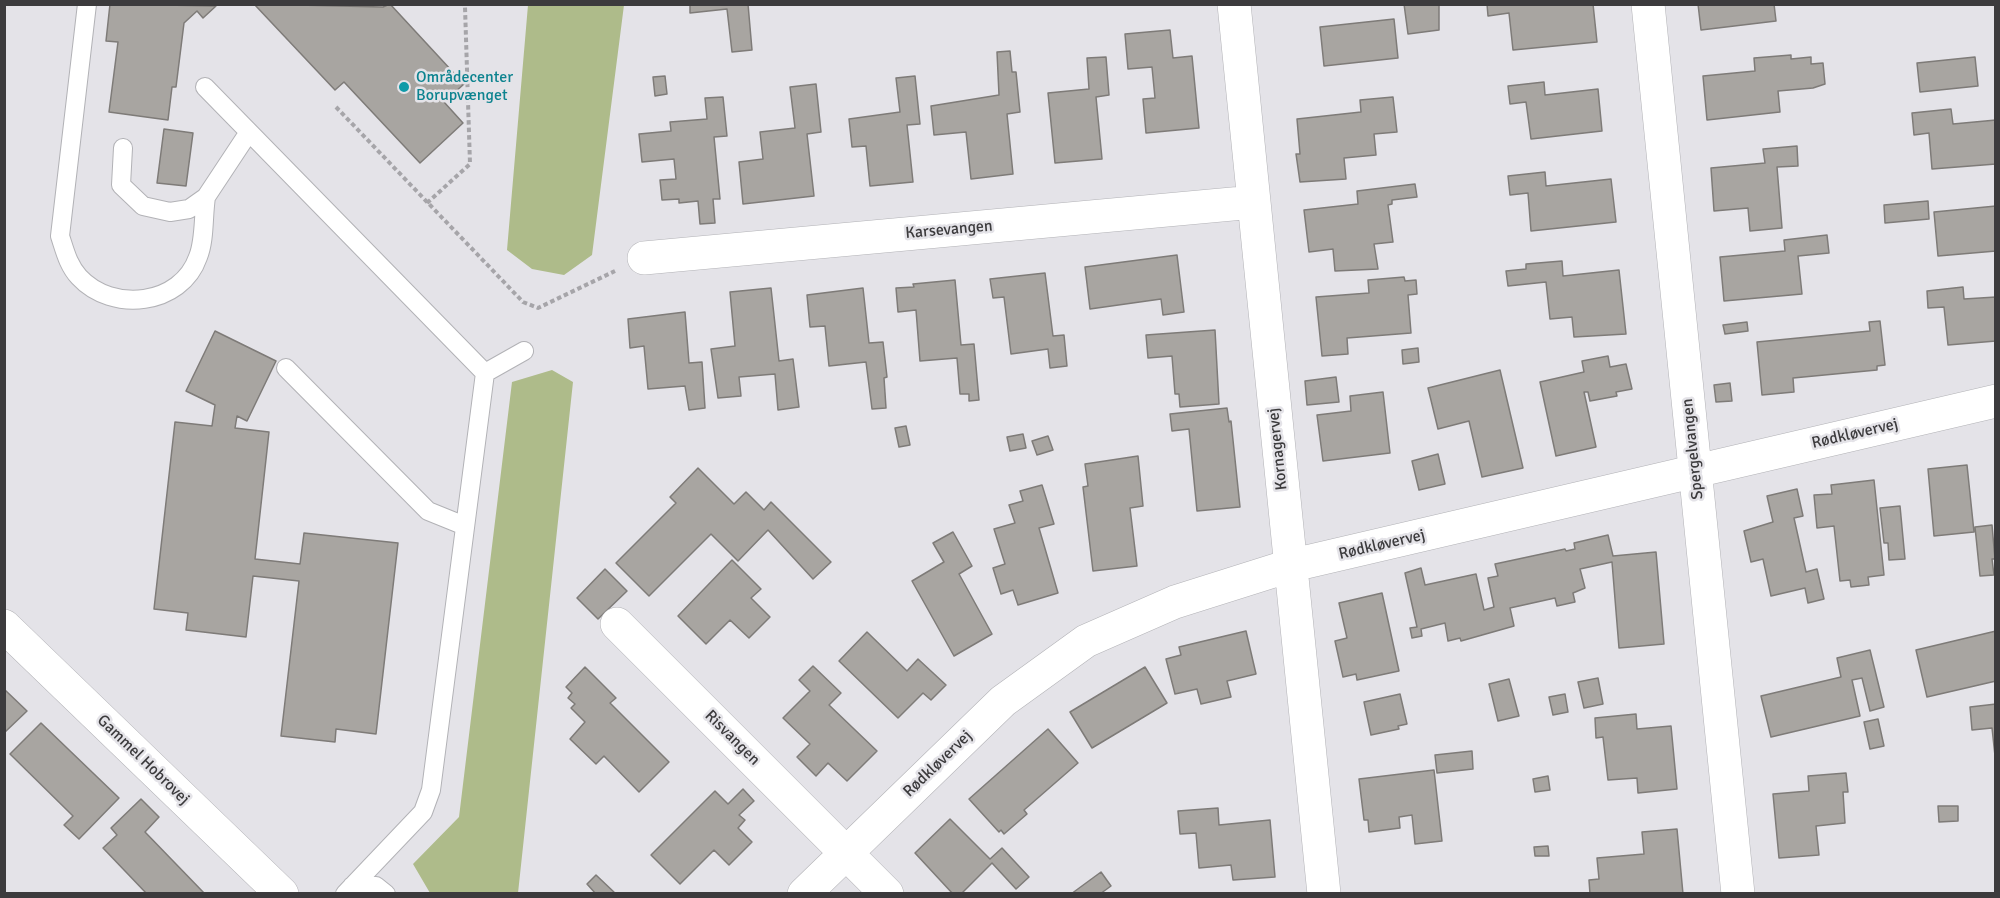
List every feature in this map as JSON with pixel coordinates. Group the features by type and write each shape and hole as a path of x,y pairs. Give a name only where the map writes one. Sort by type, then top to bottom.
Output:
{"street":[{"name":"Kornagervej","path":"1234,4 1289,566 1324,894"},
{"name":"Spergelvangen","path":"1648,4 1738,894"},
{"name":"Karsevangen","path":"644,258 1254,202"},
{"name":"Rødkløvervej","path":"804,894 1003,701 1086,641 1175,602 1289,566 1995,401"},
{"name":"Risvangen","path":"617,624 848,852"},
{"name":"Gammel Hobrovej","path":"4,626 282,894"},
{"path":"848,852 887,894"}],"lane":[{"path":"87,4 60,236 68,261 80,278 103,295 133,302 164,295 186,277 198,257 206,197"},
{"path":"205,87 485,374"},
{"path":"123,148 121,185 143,206 170,212 189,209 206,197 249,132"},
{"path":"485,374 524,351"},
{"path":"286,368 428,511 465,526"},
{"path":"349,890 423,812 431,790 485,374"},
{"path":"349,890 376,886 386,894"}],"path":[{"path":"428,203 470,164 465,7 463,4"},
{"path":"336,107 523,302 538,308 644,258"}],"green space":[{"path":"528,5 624,5 592,255 564,275 532,269 507,250"},
{"path":"552,370 573,382 518,893 430,893 413,864 459,817 512,382"}],"building":[{"path":"110,4 216,6 203,18 197,11 184,23 176,87 172,87 168,120 109,112 118,42 106,41"},
{"name":"Områdecenter Borupvænget","path":"254,4 383,7 390,4 464,84 444,102 463,123 420,163 344,82 335,90"},
{"path":"690,4 748,4 752,50 732,52 727,9 690,13"},
{"path":"1404,4 1439,4 1439,30 1408,34"},
{"path":"1487,4 1593,4 1597,42 1513,50 1509,13 1488,16"},
{"path":"1698,4 1774,4 1776,21 1701,30"},
{"path":"1394,19 1398,58 1324,66 1320,27"},
{"path":"1170,30 1173,58 1192,56 1199,128 1146,133 1143,99 1155,98 1152,67 1128,69 1125,34"},
{"path":"1010,51 1012,72 1016,72 1020,112 1007,114 1013,174 971,179 966,132 934,135 931,106 999,95 997,52"},
{"path":"1791,55 1791,59 1811,57 1811,64 1823,63 1825,84 1813,88 1778,91 1780,112 1707,120 1703,76 1755,71 1754,58"},
{"path":"1106,57 1109,95 1096,97 1102,159 1055,163 1048,93 1089,89 1087,58"},
{"path":"1975,57 1978,86 1920,92 1917,63"},
{"path":"665,76 667,94 655,96 653,77"},
{"path":"915,76 920,124 907,125 913,182 870,186 866,146 852,147 849,119 900,112 896,78"},
{"path":"1544,82 1545,95 1598,89 1602,131 1531,139 1526,102 1510,104 1508,86"},
{"path":"816,84 821,132 807,134 814,196 743,204 739,162 763,159 760,132 795,128 790,87"},
{"path":"723,97 727,136 714,137 720,199 713,199 715,223 700,224 698,201 679,203 679,199 662,200 660,180 676,179 674,159 642,162 639,134 671,131 670,122 707,119 705,98"},
{"path":"1393,97 1397,132 1374,134 1376,155 1344,158 1346,179 1300,182 1296,154 1300,154 1297,119 1361,112 1360,100"},
{"path":"1951,109 1953,124 1996,120 1996,164 1932,169 1929,133 1914,135 1912,113"},
{"path":"164,129 193,133 186,186 157,183"},
{"path":"1797,146 1798,166 1777,167 1782,228 1750,231 1748,208 1714,211 1711,168 1765,163 1763,149"},
{"path":"1545,172 1546,186 1611,179 1616,222 1531,231 1528,193 1510,195 1508,176"},
{"path":"1415,184 1417,197 1392,200 1392,204 1388,205 1393,242 1374,244 1378,269 1335,271 1333,249 1309,252 1304,210 1358,204 1357,191"},
{"path":"1928,201 1929,219 1885,223 1884,205"},
{"path":"1996,206 1996,251 1938,256 1934,212"},
{"path":"1827,235 1829,253 1798,256 1802,294 1724,301 1720,257 1785,251 1784,240"},
{"path":"1177,255 1184,312 1163,315 1161,299 1090,309 1085,267"},
{"path":"1562,261 1563,276 1619,270 1626,334 1574,337 1572,317 1550,319 1546,282 1508,286 1506,271 1526,269 1526,264"},
{"path":"1045,273 1053,336 1064,335 1067,366 1050,368 1048,349 1011,354 1004,297 993,298 990,279"},
{"path":"1404,277 1405,281 1416,280 1417,294 1408,295 1411,333 1347,338 1348,354 1322,356 1316,297 1369,293 1368,280"},
{"path":"955,280 961,345 974,344 979,400 969,401 969,394 960,394 957,358 920,361 916,310 898,312 896,288"},
{"path":"1963,287 1964,299 1996,297 1996,341 1948,345 1944,307 1928,308 1927,291"},
{"path":"771,288 779,361 793,359 799,407 778,410 775,374 739,377 741,396 718,398 711,349 735,346 730,292"},
{"path":"863,288 869,343 883,342 887,377 884,378 886,408 872,409 866,362 829,366 825,326 810,327 807,295"},
{"path":"685,312 689,363 702,362 705,408 689,410 685,386 648,389 644,346 630,348 628,319"},
{"path":"1880,321 1885,365 1877,366 1877,370 1793,378 1794,392 1762,395 1757,342 1870,331 1869,322"},
{"path":"1747,322 1748,331 1725,334 1723,325"},
{"path":"1215,330 1219,404 1180,407 1179,394 1175,394 1172,356 1148,358 1146,335"},
{"path":"215,331 276,361 247,421 237,416 235,428 269,432 255,559 300,564 304,533 398,543 376,734 336,729 335,742 281,736 299,581 253,576 246,637 186,630 188,613 154,609 175,422 212,426 215,405 186,391"},
{"path":"1418,348 1419,362 1403,364 1402,350"},
{"path":"1608,356 1610,367 1626,364 1632,389 1616,392 1617,396 1590,401 1588,392 1584,392 1596,447 1556,456 1540,382 1584,372 1582,361"},
{"path":"1500,370 1523,468 1482,477 1469,421 1438,429 1428,388"},
{"path":"1336,377 1339,402 1307,405 1305,381"},
{"path":"1730,383 1732,401 1716,402 1714,385"},
{"path":"1383,392 1390,453 1323,461 1317,415 1351,411 1350,396"},
{"path":"1227,408 1229,422 1231,421 1240,507 1197,511 1189,429 1172,431 1170,414"},
{"path":"906,426 910,445 899,447 895,428"},
{"path":"1023,434 1026,448 1010,451 1007,437"},
{"path":"1048,436 1053,450 1037,455 1032,441"},
{"path":"1438,454 1445,484 1419,490 1412,461"},
{"path":"1138,456 1143,506 1130,508 1137,566 1093,571 1083,487 1088,486 1085,464"},
{"path":"1967,465 1974,532 1934,536 1928,469"},
{"path":"698,468 734,504 746,492 764,510 771,502 831,562 813,579 768,530 738,561 711,534 649,596 616,563 676,503 670,497"},
{"path":"1874,480 1884,575 1868,577 1869,585 1851,587 1850,580 1840,581 1834,526 1817,528 1814,495 1832,494 1831,485"},
{"path":"1042,485 1054,524 1039,528 1058,593 1018,605 1013,590 1001,594 993,568 1005,564 994,529 1015,523 1009,505 1023,501 1020,491"},
{"path":"1797,489 1803,516 1794,518 1806,572 1817,569 1824,599 1808,603 1805,588 1771,596 1763,559 1751,562 1744,531 1773,522 1767,496"},
{"path":"1900,506 1905,559 1889,560 1888,543 1884,543 1880,508"},
{"path":"1992,525 1994,575 1980,576 1975,527"},
{"path":"953,532 972,566 959,574 992,634 954,656 912,581 944,562 933,543"},
{"path":"1608,535 1613,556 1656,552 1664,644 1619,648 1612,562 1580,569 1585,588 1573,593 1575,602 1557,606 1555,598 1510,608 1514,626 1461,641 1460,638 1448,641 1445,623 1421,629 1422,636 1412,638 1410,628 1417,627 1405,573 1421,568 1425,585 1476,574 1484,610 1494,607 1488,578 1498,576 1495,564 1565,549 1566,551 1575,549 1574,543"},
{"path":"732,560 761,589 751,598 770,617 749,638 730,620 706,644 678,616"},
{"path":"605,569 627,591 598,619 577,598"},
{"path":"1382,593 1399,671 1357,680 1356,674 1343,677 1335,641 1347,638 1339,603"},
{"path":"1246,631 1256,674 1227,681 1231,697 1201,704 1197,689 1175,694 1166,659 1181,655 1179,647"},
{"path":"1996,631 1996,681 1927,697 1916,650"},
{"path":"867,632 907,671 918,659 946,685 931,700 923,693 898,718 839,661"},
{"path":"1870,650 1884,707 1870,711 1862,678 1852,680 1860,716 1771,737 1761,696 1841,677 1837,658"},
{"path":"813,666 841,693 829,705 877,751 847,781 828,763 816,776 797,757 810,744 783,718 810,691 799,680"},
{"path":"585,667 616,698 610,703 669,762 639,792 604,756 596,764 570,739 585,722 571,708 575,704 568,698 572,693 566,687"},
{"path":"1145,667 1167,703 1092,748 1070,712"},
{"path":"1598,678 1603,704 1584,708 1578,682"},
{"path":"1509,679 1519,716 1498,721 1489,684"},
{"path":"4,689 27,711 4,733"},
{"path":"1400,694 1407,724 1398,726 1399,729 1371,735 1364,702"},
{"path":"1565,694 1568,712 1553,715 1549,697"},
{"path":"1996,704 1996,765 1992,728 1972,730 1970,707"},
{"path":"1636,714 1637,729 1671,726 1677,789 1638,793 1637,778 1608,780 1603,737 1596,738 1595,718"},
{"path":"1878,719 1884,746 1870,749 1864,722"},
{"path":"41,723 119,798 79,839 64,825 73,816 10,754"},
{"path":"1048,729 1078,763 1024,810 1027,814 1004,834 1001,830 999,832 969,799"},
{"path":"1472,751 1473,769 1437,773 1435,755"},
{"path":"1434,770 1442,841 1415,844 1412,815 1399,817 1400,828 1369,832 1368,820 1364,820 1359,779"},
{"path":"1846,773 1848,792 1843,792 1845,823 1816,826 1819,855 1779,858 1773,794 1809,791 1808,776"},
{"path":"1548,776 1550,790 1535,792 1533,779"},
{"path":"743,789 754,801 739,815 745,820 738,828 752,842 729,865 714,850 680,884 651,855 715,791 728,804"},
{"path":"141,799 159,817 145,832 205,894 147,894 103,848 117,835 111,828"},
{"path":"1938,806 1958,806 1958,821 1939,822"},
{"path":"1218,808 1219,825 1270,820 1275,877 1233,880 1231,865 1199,868 1196,833 1180,834 1178,811"},
{"path":"950,819 990,859 1002,848 1029,877 1016,889 992,863 961,894 953,894 915,853"},
{"path":"1677,829 1683,894 1590,894 1589,880 1599,879 1597,858 1644,854 1642,832"},
{"path":"1548,846 1549,856 1535,856 1534,847"},
{"path":"1101,872 1111,886 1100,894 1071,894"},
{"path":"596,875 616,894 596,894 587,884"}],"place":[{"name":"Områdecenter Borupvænget","path":"404,87"}]}
